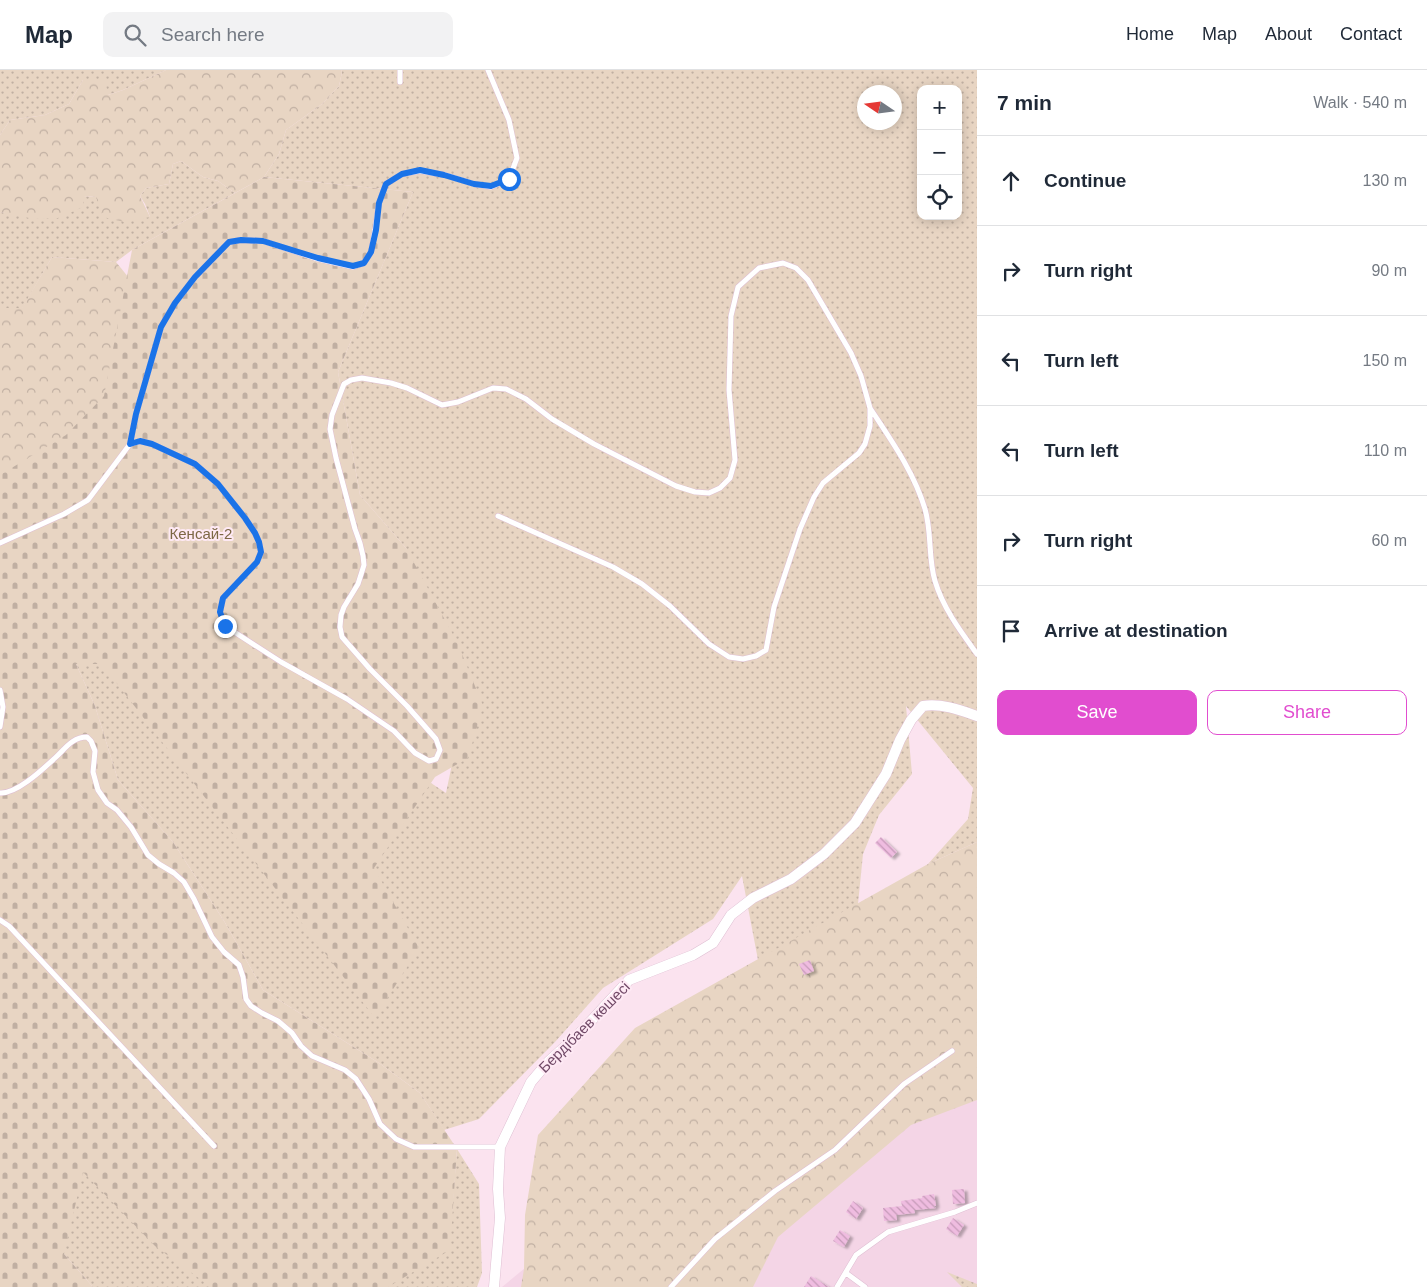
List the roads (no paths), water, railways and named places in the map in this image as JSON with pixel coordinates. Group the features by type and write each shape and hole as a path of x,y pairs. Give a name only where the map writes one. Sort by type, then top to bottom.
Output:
{"street":[{"name":"Бердібаев көшесі","path":"500,1147 531,1082 548,1062 579,1034 629,980 693,955 713,943 731,915 753,898 791,879 824,854 855,823 886,774 900,740 911,720 923,706 933,704 977,716"},
{"path":"494,1287 500,1218 498,1189 500,1147"}],"lane":[{"path":"400,70 400,82"},
{"path":"0,543 64,514 88,500 130,444 136,414 161,327 175,303 195,277 229,242 241,240 263,241 318,258 353,266 364,263 371,252 379,203 386,184 402,174 420,170 474,184 491,186 509,179 517,158 510,120 488,70"},
{"path":"130,444 140,441 152,444 195,464 218,484 255,533 261,552 257,562 223,598 220,612 225,626 281,662 347,699 394,731 415,753 429,761 436,759 440,750 436,739 407,706 351,649 342,637 340,627 341,615 358,584 364,565 330,429 332,415 344,384 351,380 362,378 391,383 442,404 458,402 493,388 506,389 526,399 552,419 594,444 676,486 696,492 709,493 720,488 730,478 735,460 729,390 731,316 738,287 758,268 782,263 796,268 808,280 861,376 870,408 870,426 865,444 859,453 823,483 814,497 800,529 774,607 766,650 756,656 743,659 729,657 709,644 670,606 642,584 613,567 498,516"},
{"path":"870,408 906,465 918,488 925,511 935,581 943,601 977,654"},
{"path":"0,690 3,707 0,727"},
{"path":"0,793 5,794 17,789 54,759 70,743 80,737 87,737 95,751 92,772 98,790 107,803 117,810 131,827 148,855 184,882 212,937 239,966 244,977 246,999 251,1006 278,1021 292,1033 301,1046 312,1056 345,1070 356,1079 369,1099 380,1124 396,1139 414,1148 500,1147"},
{"path":"0,920 9,926 214,1146"},
{"path":"671,1287 715,1238 775,1191 835,1150 904,1084 952,1051"},
{"path":"838,1287 856,1255 888,1232 955,1212 977,1203"},
{"path":"846,1273 865,1287"}],"park label":[{"name":"Кенсай-2","path":"201,533"}]}
